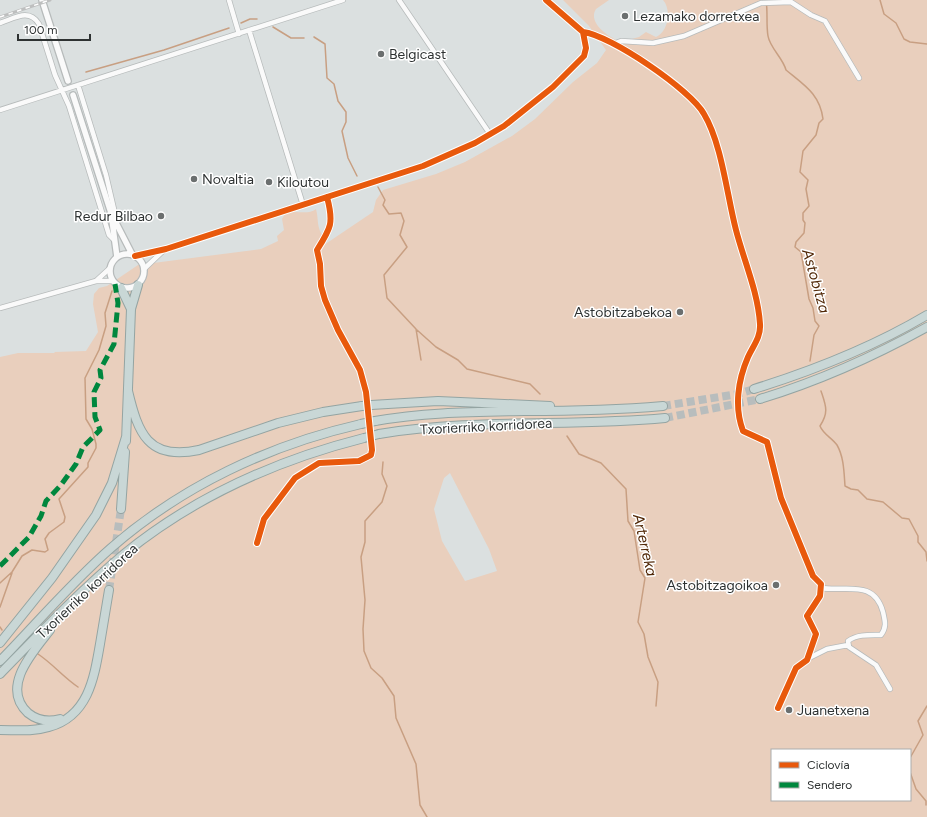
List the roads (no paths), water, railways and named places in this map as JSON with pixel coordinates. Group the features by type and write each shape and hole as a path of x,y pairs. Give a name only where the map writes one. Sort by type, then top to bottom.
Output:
{"highway":[{"path":"121,509 126,437 130,309 138,285"},
{"path":"121,288 130,309"},
{"path":"754,389 803,373 875,343 927,314"},
{"path":"760,399 842,371 882,352 927,327"},
{"path":"128,391 136,422 146,439 164,450 182,453 199,450 296,418 367,405 438,401 606,407 618,410"},
{"name":"Txorierriko korridorea","path":"0,661 91,566 125,536 170,504 214,477 254,458 310,437 375,421 409,416 454,412 618,410 664,406"},
{"name":"Txorierriko korridorea","path":"0,674 76,598 105,571 138,544 207,498 256,474 292,459 379,434 427,427 470,424 601,422 665,418"},
{"path":"0,643 52,578 96,515 112,483 126,437"},
{"path":"0,730 39,730 58,724 70,716 83,703 92,682 109,590"},
{"path":"70,716 49,721 30,715 20,704 17,697 16,686 18,674 24,663 76,598"}],"street":[{"path":"39,0 44,6"},
{"path":"42,0 68,81"},
{"path":"229,0 239,34"},
{"path":"0,110 343,0"},
{"path":"399,0 490,134"},
{"path":"546,0 583,32 589,33 613,44 657,70 684,91 704,113 713,134 736,229 751,280 760,324 759,337 740,379 738,388 740,422 743,431 768,442 781,498 813,576 821,584 820,596 807,616 816,634 807,660"},
{"path":"613,44 621,42 653,43 684,36 761,3 791,2 811,15 825,21 859,78"},
{"path":"0,23 25,15 30,15 36,19 62,91 69,106 109,235 114,240"},
{"path":"249,30 303,204"},
{"path":"116,257 127,253 134,255 166,249 444,158 490,134 521,113 553,87 576,66 584,56 586,48 583,32"},
{"path":"78,85 106,175 120,231"},
{"path":"0,308 96,281 112,281 121,288 132,288 138,285 142,279 144,269 141,261 134,255 111,213 73,95"},
{"path":"257,543 264,519 295,478 319,463 359,461 371,455 372,450 366,392 360,370 338,330 321,286 320,264 317,250 329,231 332,215 326,197"},
{"path":"96,281 109,269 116,257 111,213"},
{"path":"144,269 166,249"},
{"path":"109,269 112,281"},
{"path":"821,588 832,590 863,588 875,595 881,605 886,621 885,630 882,635 852,638 848,641 848,645"},
{"path":"778,708 796,668 827,649 848,645"},
{"path":"848,645 876,665 890,689"}],"waterway":[{"name":"Astobitza","path":"766,0 767,32 771,45 782,61 786,70 815,96 823,119 819,123 816,135 803,151 800,172 808,180 806,189 809,206 803,213 803,220 805,223 804,233 796,242 795,247 801,252 809,299 813,308 815,321 819,326 814,335 810,361"},
{"path":"880,0 884,14 896,23 904,39 910,42 927,44"},
{"path":"241,23 250,19 257,19"},
{"path":"273,27 291,38 304,38"},
{"path":"86,72 164,50 229,28"},
{"path":"314,37 325,44 327,78 334,84 338,101 346,112 346,122 342,131 348,158 357,176"},
{"path":"378,187 385,200 383,205 389,214 401,213 404,221 400,235 407,247 384,275 387,298 416,329 421,360"},
{"path":"0,583 12,572 22,556 32,550 45,552 48,550 45,539 49,533 64,522 65,517 59,499 88,467 88,463 96,448 92,429 86,419 85,378 99,350 106,326 105,313 112,291"},
{"name":"Arterreka","path":"417,330 436,347 458,360 467,369 530,384 540,394"},
{"name":"Astobitza","path":"821,391 826,413 820,426 837,445 843,465 845,486 858,490 867,499 883,502 902,518 909,519 918,536 918,542 926,552 927,561"},
{"name":"Arterreka","path":"567,436 579,454 601,463 626,489 628,521 634,531 640,570 645,578 638,622 644,634 648,657 658,682 656,706"},
{"path":"383,462 382,474 387,486 382,502 365,521 365,542 361,557 365,600 363,629 364,651 371,668 382,678 394,696 396,718 416,764 420,805 427,817"},
{"path":"0,607 12,573"},
{"path":"38,654 78,687"},
{"path":"911,756 923,735 918,721 927,706"},
{"path":"911,775 916,789 926,801 926,805"}],"tunnel":[{"path":"663,406 738,394 754,389"},
{"path":"665,418 760,399"},
{"path":"109,590 121,509"}],"railway":[{"path":"0,17 50,0"}],"place":[{"name":"Lezamako dorretxea","path":"625,16"},
{"name":"Belgicast","path":"381,54"},
{"name":"Novaltia","path":"194,179"},
{"name":"Kiloutou","path":"269,182"},
{"name":"Redur Bilbao","path":"161,216"},
{"name":"Astobitzabekoa","path":"680,312"},
{"name":"Astobitzagoikoa","path":"776,585"},
{"name":"Juanetxena","path":"789,710"}]}
